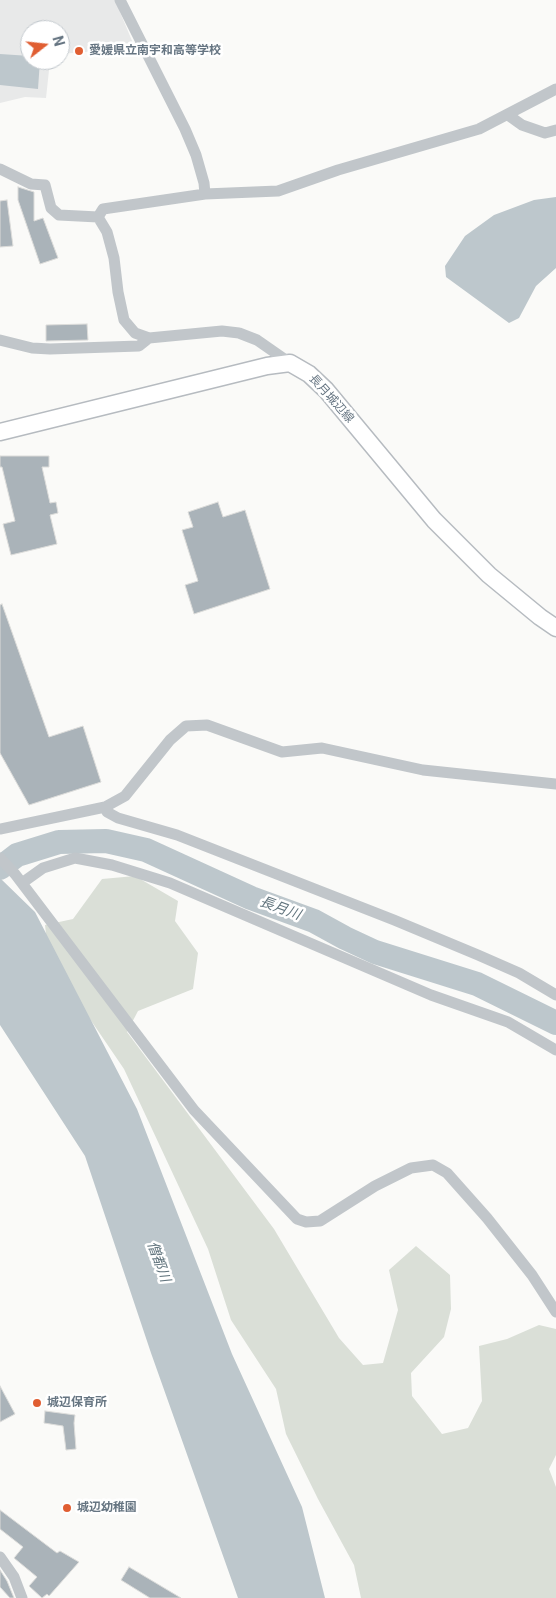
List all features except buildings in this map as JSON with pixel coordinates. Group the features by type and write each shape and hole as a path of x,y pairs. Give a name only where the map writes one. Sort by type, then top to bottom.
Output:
{"main road":[{"path":"0,432 267,366 290,363"},
{"name":"長月城辺線","path":"290,363 309,374 326,390 434,520 489,575 556,628"}],"street":[{"path":"120,0 185,129 196,155 204,183 204,194"},
{"path":"98,217 104,209 204,194 278,192 338,170 479,129 556,89"},
{"path":"508,115 522,125 544,133 556,130"},
{"path":"0,169 31,184 44,185 51,208 59,215 98,217"},
{"path":"98,217 107,232 114,258 124,320 135,333 149,338 222,331 239,333 257,340 290,363"},
{"path":"0,340 32,348 50,349 139,346 149,338"},
{"path":"0,829 105,807 125,796 170,740 186,726 206,725 282,752 322,748 423,770 556,784"},
{"path":"105,807 108,812 118,818 178,834 470,951 519,972 556,994"},
{"path":"0,858 194,1110 297,1219 306,1222 320,1221 375,1186 411,1168 433,1166 447,1173 487,1218 532,1275 556,1312"},
{"path":"18,879 43,868 75,858 112,865 170,884 431,995 508,1022 556,1050"},
{"path":"0,1557 14,1577 22,1598"}],"shaded area":[{"name":"愛媛県立南宇和高等学校","path":"0,0 115,0 135,48 70,53 70,20 20,20 20,70 49,70 46,98 25,97 0,103"},
{"path":"135,876 178,901 175,921 198,953 193,989 138,1011 127,1032 274,1229 339,1338 363,1365 383,1363 398,1310 389,1270 416,1246 450,1275 451,1309 444,1337 411,1373 412,1396 442,1434 468,1428 482,1401 479,1346 507,1339 539,1325 556,1329 556,1455 549,1469 556,1487 556,1598 361,1598 354,1565 318,1499 286,1434 276,1389 231,1320 208,1249 124,1069 60,975 47,943 45,925 73,919 102,879"}],"water":[{"path":"0,54 20,55 20,70 39,70 38,89 0,85"},
{"path":"556,197 556,268 536,286 519,318 509,323 446,277 445,266 465,236 494,215 534,200"},
{"name":"僧都川","path":"0,878 35,912 137,1109 232,1354 302,1507 325,1598 238,1598 151,1353 85,1156 0,1025"}],"waterway":[{"name":"長月川","path":"0,868 17,855 59,842 106,841 146,850 251,898 314,921 375,952 477,984 556,1023"}],"place":[{"name":"愛媛県立南宇和高等学校","path":"79,51"},
{"name":"城辺保育所","path":"37,1403"},
{"name":"城辺幼稚園","path":"67,1508"}]}
